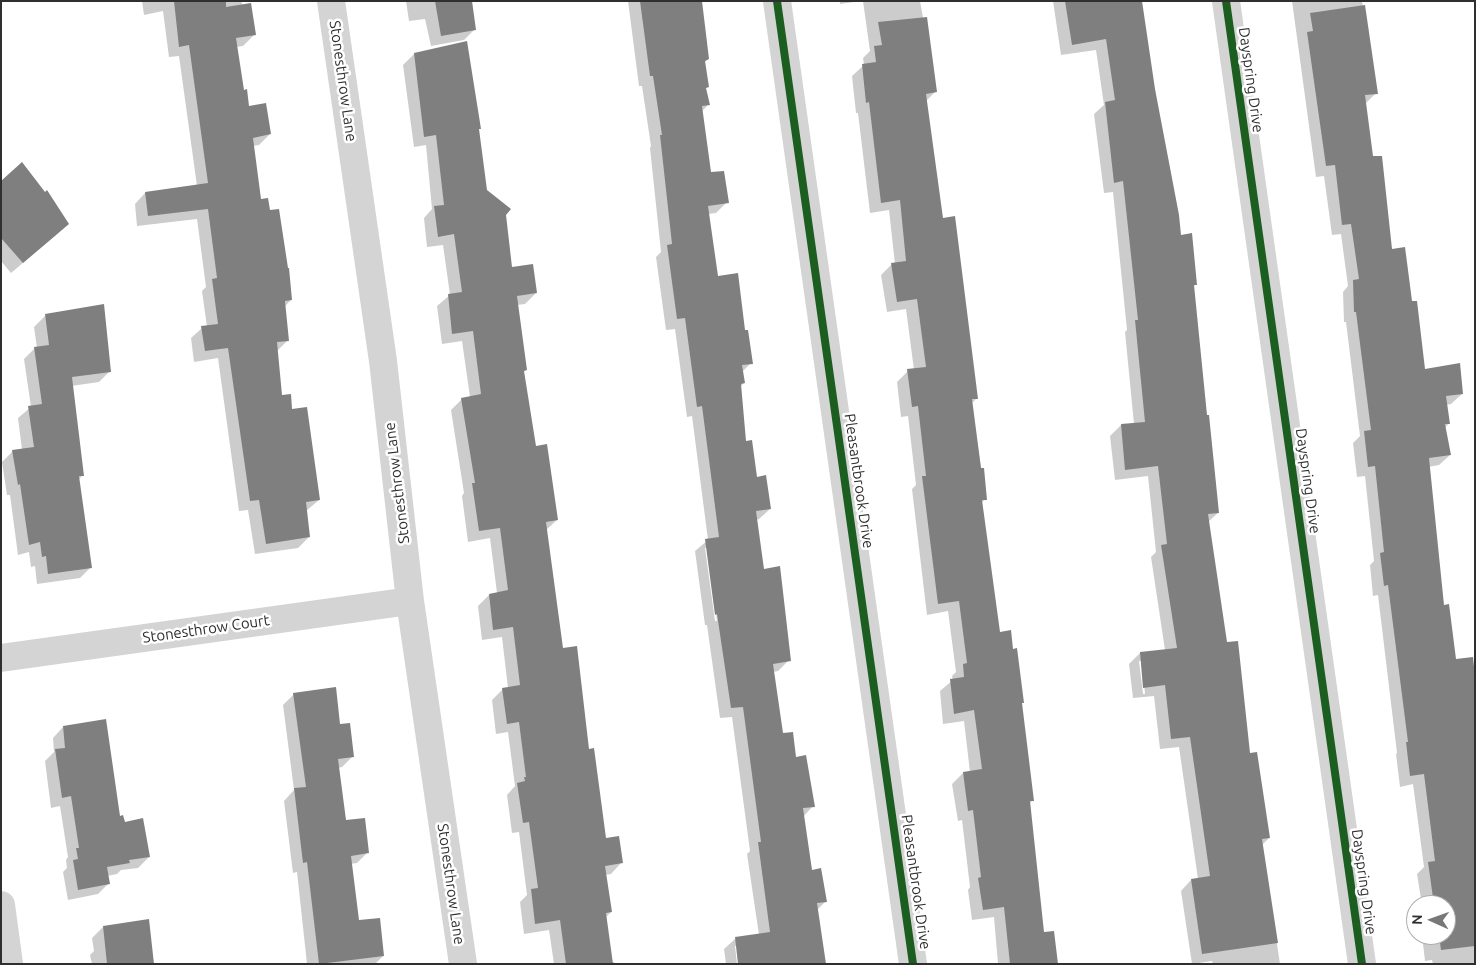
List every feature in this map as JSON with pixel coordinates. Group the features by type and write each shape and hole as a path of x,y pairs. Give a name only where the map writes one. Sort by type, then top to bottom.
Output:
{"street":[{"name":"Stonesthrow Lane","path":"331,1 383,361 410,601 463,964"},
{"name":"Pleasantbrook Drive","path":"777,1 913,964"},
{"name":"Dayspring Drive","path":"1226,1 1362,964"},
{"name":"Stonesthrow Court","path":"1,658 410,601"},
{"path":"1,905 8,964"}],"building":[{"path":"174,1 226,1 226,7 251,3 256,35 236,38 244,90 247,89 249,106 266,103 271,134 253,138 261,199 268,198 270,210 279,209 289,268 292,300 285,301 289,341 277,342 282,395 291,394 292,409 307,407 320,500 306,502 310,537 266,544 259,500 250,501 228,348 205,351 201,326 218,324 212,279 217,278 208,209 148,216 145,192 208,183 189,45 179,47"},
{"path":"435,1 472,1 476,30 441,36"},
{"path":"640,1 702,1 709,59 705,61 709,87 706,88 710,105 702,106 711,172 724,171 729,203 708,206 718,276 738,273 745,330 748,330 753,364 742,365 745,383 741,384 746,441 752,440 757,477 766,475 771,509 756,511 764,569 780,566 791,661 773,664 783,733 793,732 796,757 806,755 815,807 803,808 812,870 821,868 827,902 817,903 826,964 738,964 735,937 770,932 758,842 761,842 743,707 731,708 717,614 715,615 705,539 719,537 702,406 697,407 685,318 677,319 667,245 672,244 660,135 662,135 653,76 650,76"},
{"path":"1065,1 1142,1 1155,89 1179,215 1181,235 1192,233 1197,285 1194,285 1219,513 1208,514 1227,642 1238,641 1250,753 1257,752 1270,838 1262,839 1278,943 1202,954 1191,879 1210,876 1190,737 1171,739 1165,685 1143,688 1140,652 1177,648 1161,545 1167,544 1158,466 1125,470 1121,424 1145,422 1135,320 1138,320 1123,181 1114,183 1105,102 1115,100 1106,39 1072,45"},
{"path":"1365,5 1378,94 1365,95 1373,156 1382,156 1392,249 1405,247 1412,301 1417,301 1425,369 1460,363 1463,394 1446,396 1450,424 1445,424 1451,455 1429,458 1444,605 1449,604 1456,659 1473,657 1475,676 1475,946 1441,950 1440,945 1456,945 1456,895 1433,895 1428,862 1435,861 1424,774 1410,776 1406,742 1408,742 1388,585 1384,586 1380,553 1384,552 1375,466 1368,467 1364,431 1371,430 1356,312 1354,312 1353,280 1359,279 1351,224 1342,225 1335,165 1326,166 1307,32 1313,31 1310,13"},
{"path":"927,17 937,92 926,94 943,218 955,216 978,399 972,399 981,468 984,468 987,500 982,500 1000,632 1011,630 1013,649 1017,648 1034,801 1030,801 1044,932 1054,931 1058,964 1010,964 1004,907 983,910 978,878 981,877 973,810 968,811 963,772 982,769 974,710 954,714 950,679 964,677 963,664 967,663 959,601 938,604 922,476 926,476 918,406 912,407 907,369 926,367 917,299 897,302 891,263 906,261 900,200 881,203 869,102 866,103 862,64 876,62 874,46 882,45 878,22"},
{"path":"467,41 481,129 479,129 487,190 511,209 506,215 512,267 533,264 537,293 517,296 527,370 524,371 536,446 547,444 558,520 546,522 563,648 577,646 589,749 594,748 606,838 619,836 623,863 605,866 612,912 606,913 613,964 566,964 560,920 535,924 531,889 538,888 529,822 523,823 517,783 525,781 524,777 526,777 519,722 507,724 502,688 520,685 513,627 493,630 489,594 508,590 500,528 479,531 472,483 475,483 461,398 481,394 473,331 452,334 448,294 462,292 454,234 438,237 434,206 444,205 436,135 424,137 414,53"},
{"path":"22,162 45,192 47,190 69,224 23,263 1,238 1,181"},
{"path":"104,304 111,372 72,377 84,476 79,476 92,568 48,574 46,556 42,557 40,542 29,545 20,484 18,485 12,450 34,447 28,406 42,404 34,347 49,345 45,314"},
{"path":"336,687 340,724 350,723 354,757 338,759 346,820 365,818 369,853 351,856 359,920 380,918 384,956 319,964 307,862 303,863 294,788 306,787 293,693"},
{"path":"106,719 120,816 123,815 125,822 143,818 150,857 129,860 130,863 107,867 110,884 78,890 73,860 78,859 76,848 79,848 71,796 62,798 55,749 65,748 63,726"},
{"path":"149,919 154,964 107,964 103,926"}],"cycle path":[{"path":"777,1 913,964"},
{"path":"1226,1 1362,964"}]}
